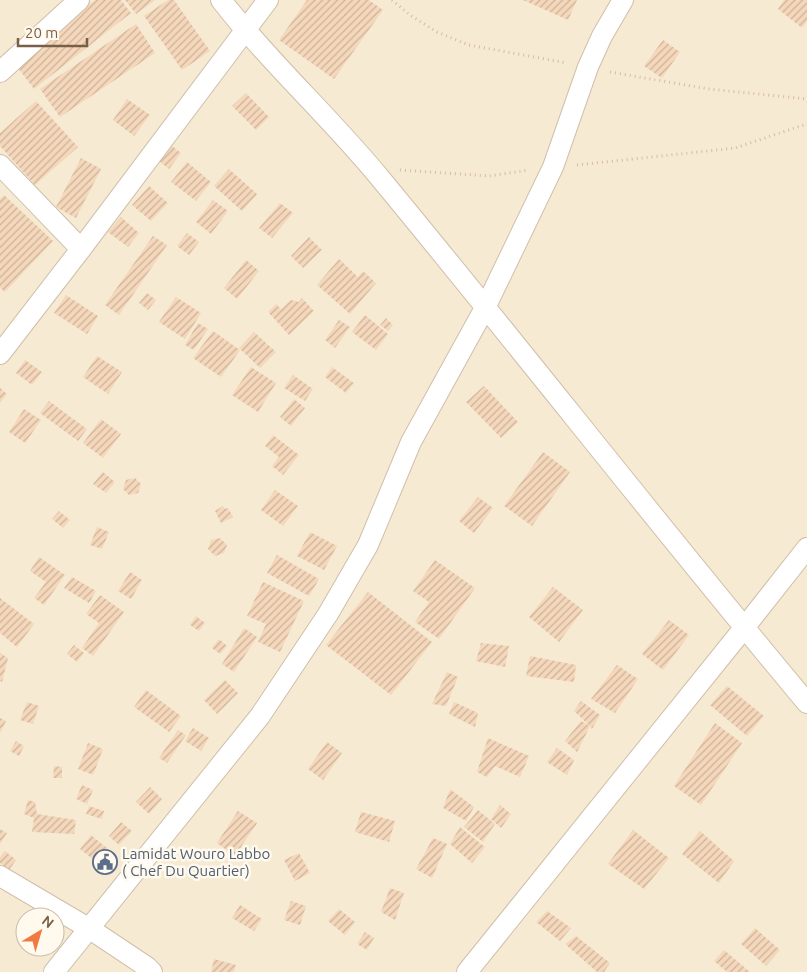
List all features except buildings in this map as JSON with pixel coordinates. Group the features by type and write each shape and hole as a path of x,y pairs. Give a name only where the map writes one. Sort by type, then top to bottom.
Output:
{"street":[{"path":"0,72 79,0"},
{"path":"221,0 244,30 372,168 486,306 744,628 807,703"},
{"path":"0,354 268,0"},
{"path":"54,972 260,716 328,614 368,545 411,442 486,306 553,167 588,67 602,36 623,0"},
{"path":"0,165 81,249"},
{"path":"467,972 807,548"},
{"path":"0,876 90,929 152,972"}],"path":[{"path":"372,168 489,176 553,167 735,148 807,124"}],"shaded area":[{"path":"0,0 807,0 807,972 0,972"}],"place":[{"name":"Lamidat Wouro Labbo ( Chef Du Quartier)","path":"105,862"}]}
